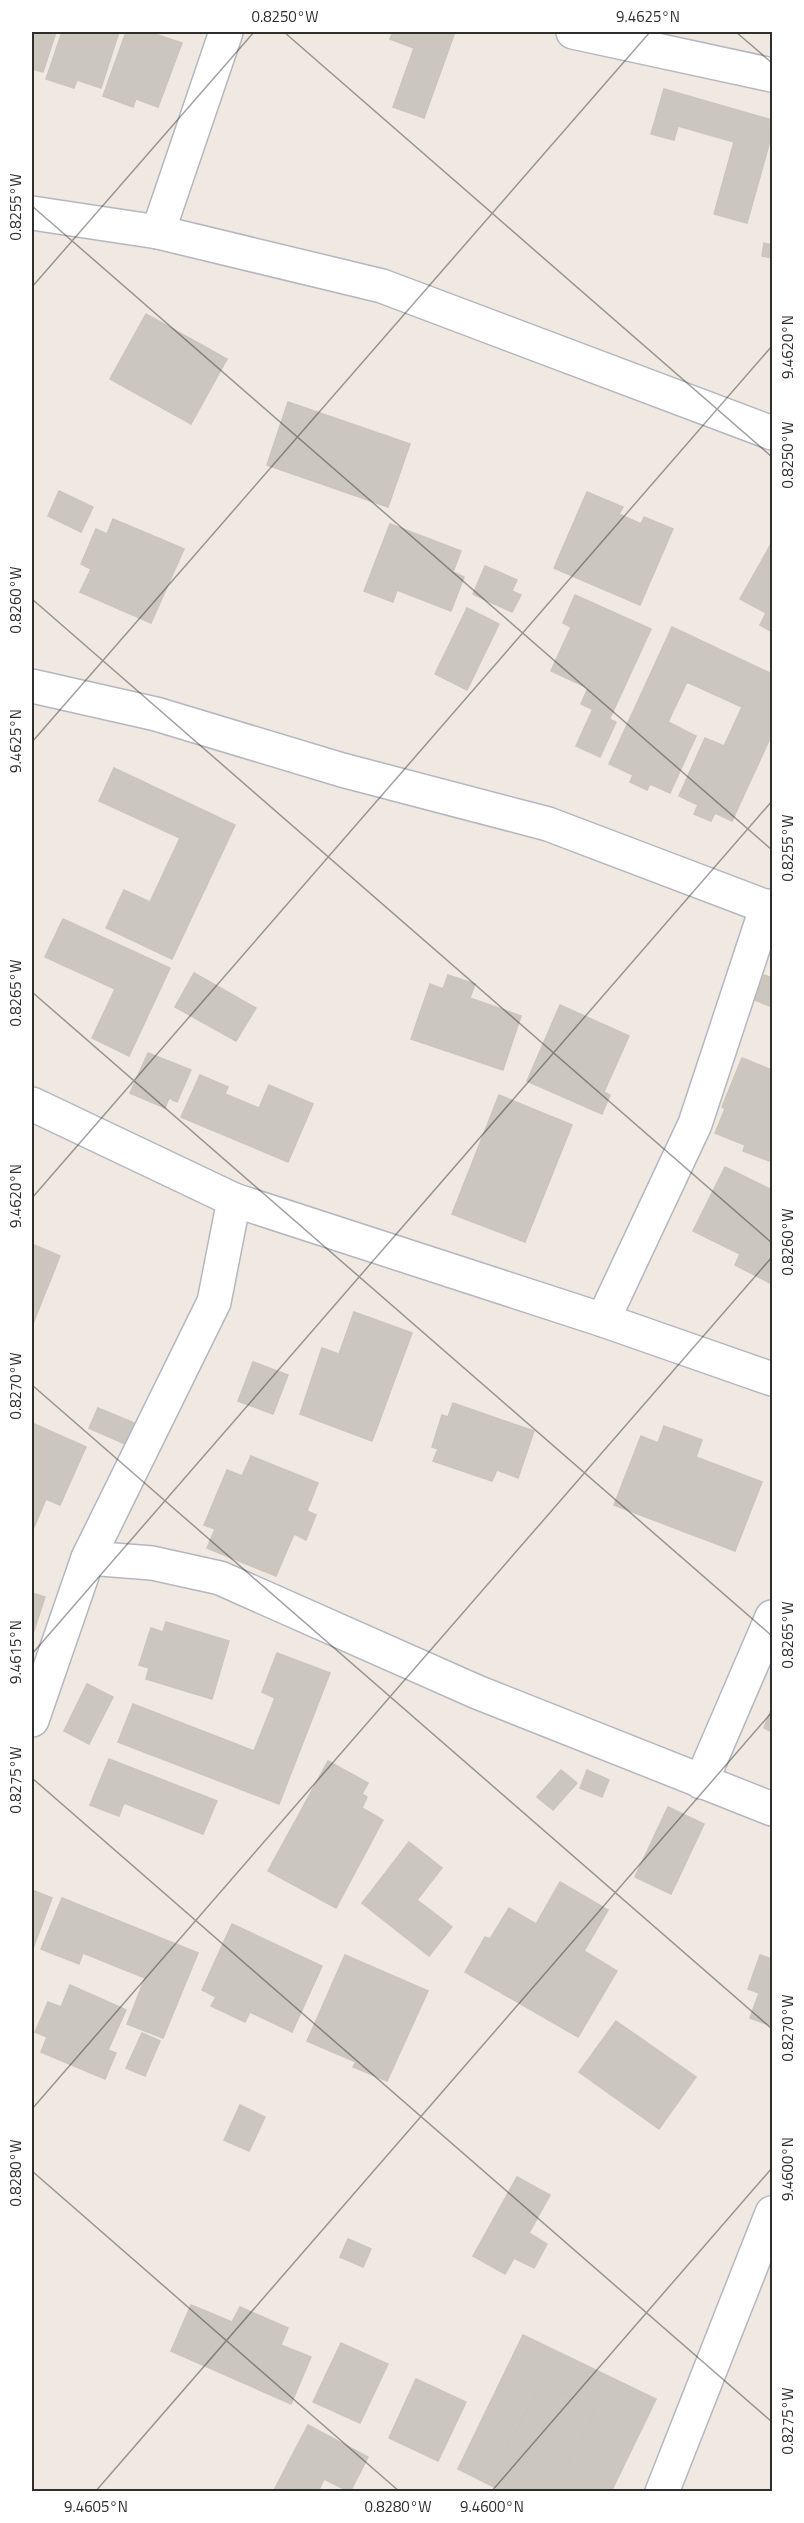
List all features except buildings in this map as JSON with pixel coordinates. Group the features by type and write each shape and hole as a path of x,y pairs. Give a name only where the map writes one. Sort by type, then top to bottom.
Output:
{"street":[{"path":"158,232 226,32"},
{"path":"573,32 772,75"},
{"path":"32,213 158,232 382,286 772,434"},
{"path":"32,686 156,714 342,770 548,824 770,907 694,1124 603,1320"},
{"path":"32,1104 234,1200 603,1320 772,1379"},
{"path":"32,1720 88,1558 214,1302 234,1200"},
{"path":"88,1558 152,1563 220,1578 477,1692 772,1809"},
{"path":"701,1782 772,1617"},
{"path":"662,2492 772,2213"}]}
